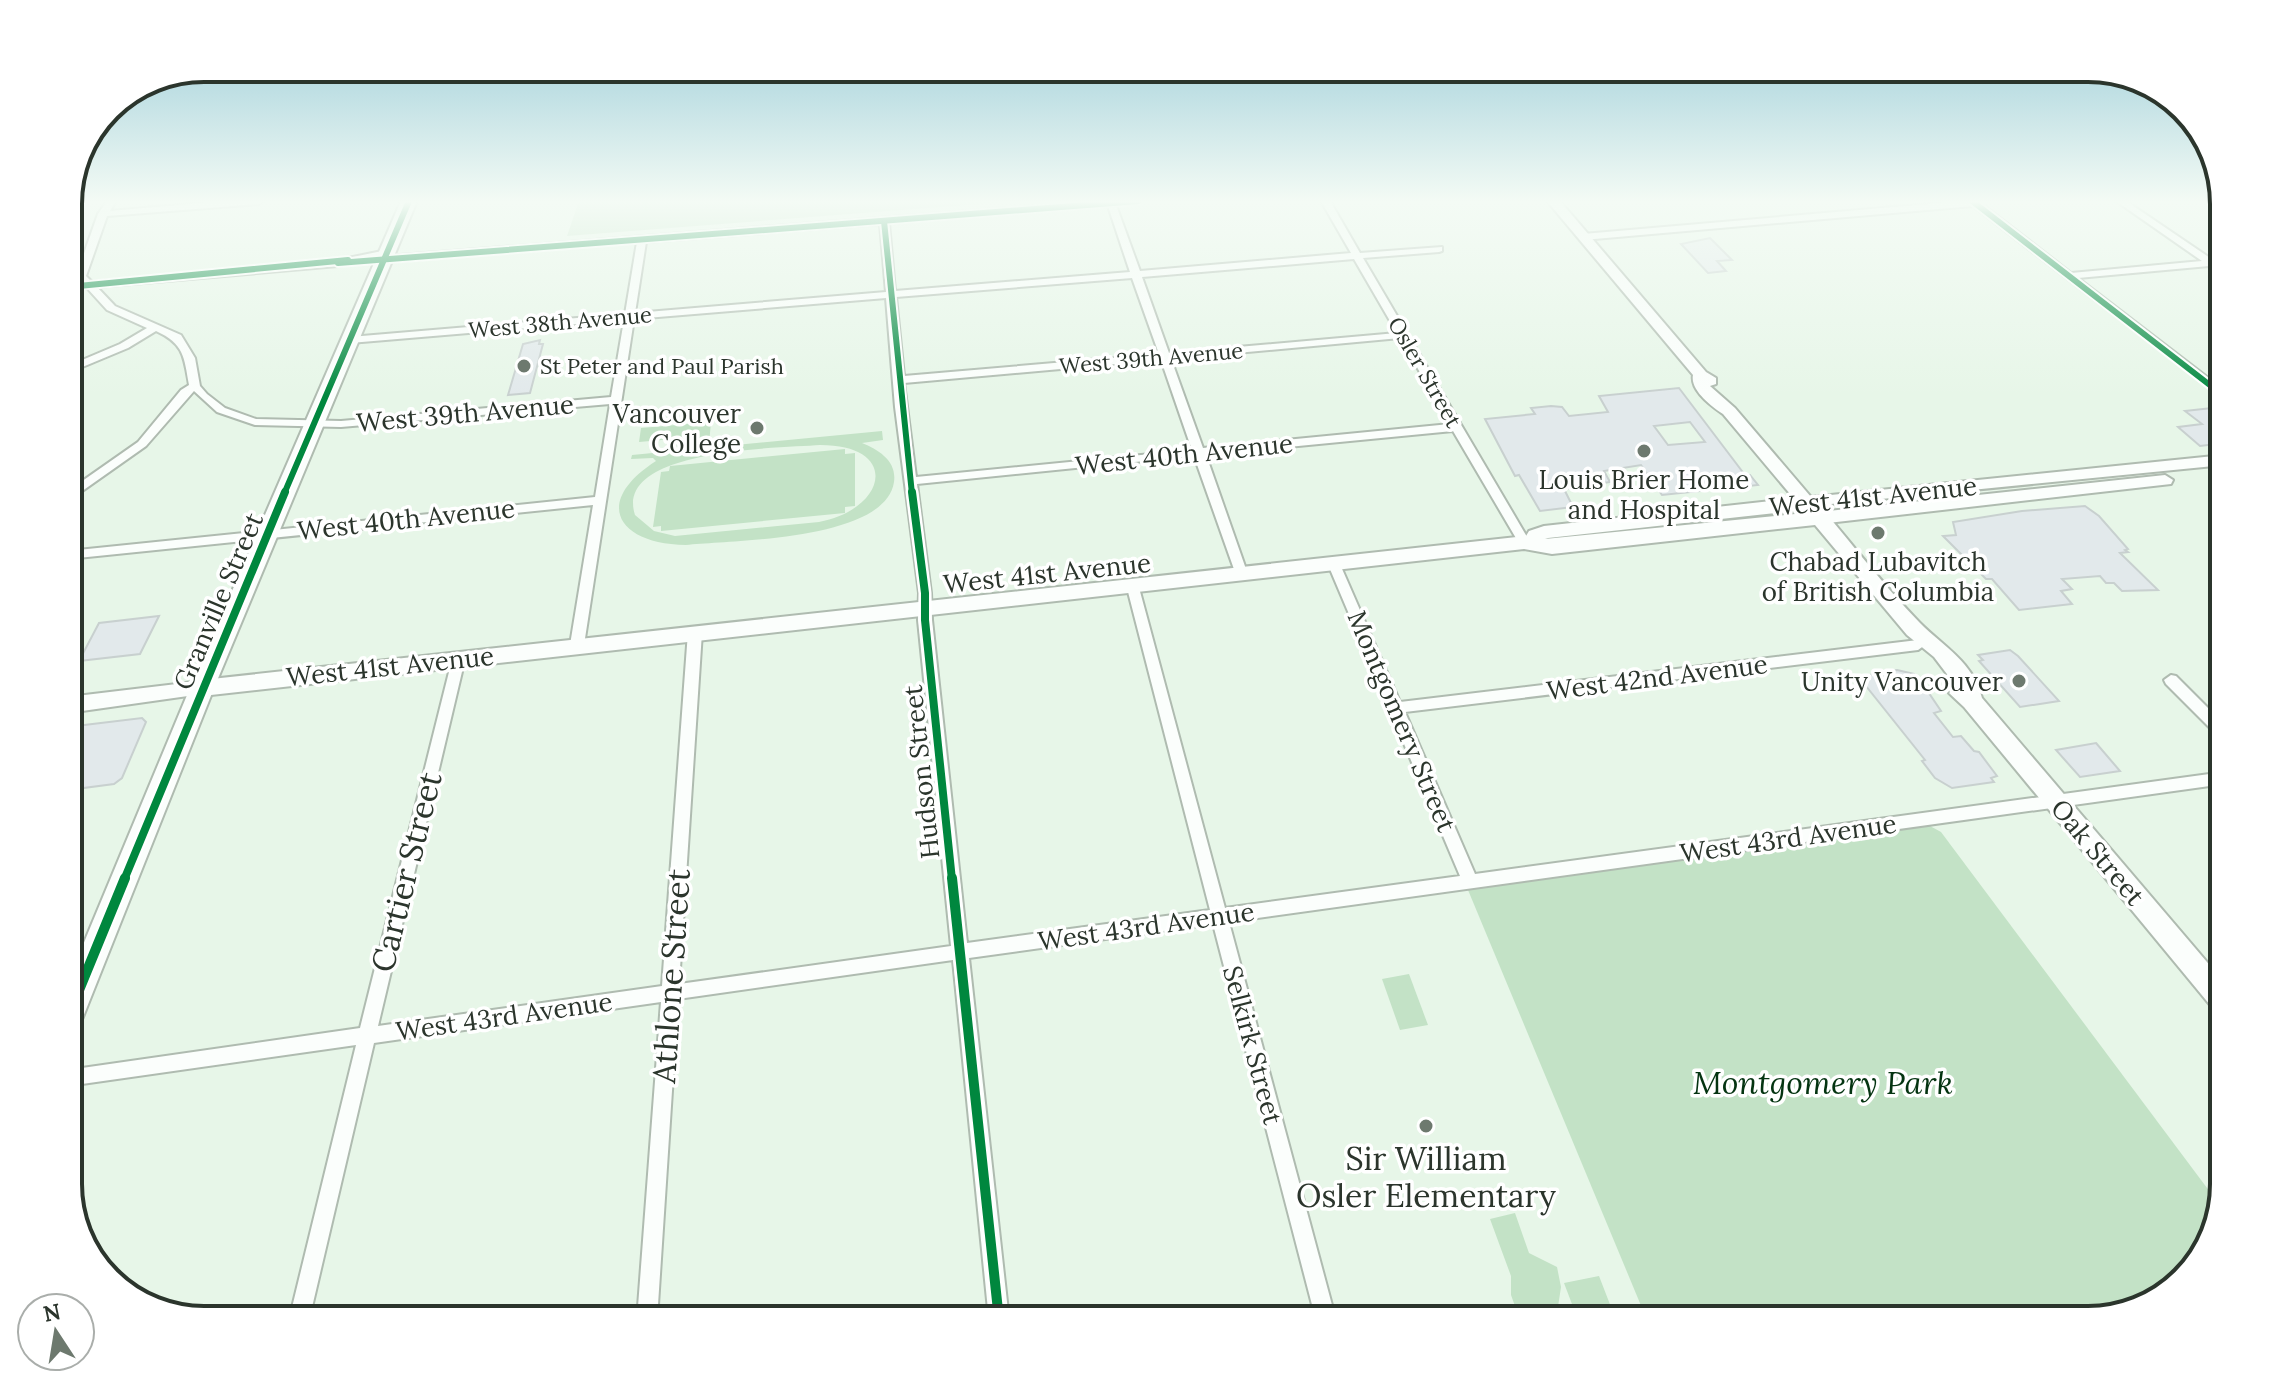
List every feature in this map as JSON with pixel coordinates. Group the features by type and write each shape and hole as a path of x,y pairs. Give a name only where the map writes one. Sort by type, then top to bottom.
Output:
{"highway":[{"name":"Granville Street","path":"82,983 202,688 382,266"}],"main road":[{"name":"Oak Street","path":"1608,266 1701,375 1699,382 1717,403 1729,411 1813,510 1956,690 1972,701 2210,985"},
{"name":"West 41st Avenue","path":"82,703 1333,562 1524,542 1552,547 2152,462 2210,460"},
{"path":"2152,462 2171,479"},
{"name":"West 41st Avenue","path":"1958,489 2210,475"}],"street":[{"path":"82,286 307,266"},
{"path":"577,645 638,266"},
{"name":"Hudson Street","path":"888,266 997,1306"},
{"path":"1133,266 1241,572"},
{"name":"West 38th Avenue","path":"350,340 1237,266"},
{"name":"Osler Street","path":"1363,266 1524,542"},
{"path":"2055,266 2210,385"},
{"path":"2068,276 2180,266"},
{"path":"82,277 111,308 177,337 185,346 195,386 185,392 142,444 82,487"},
{"path":"82,364 124,346 156,327"},
{"name":"West 39th Avenue","path":"898,380 1404,335"},
{"name":"West 39th Avenue","path":"195,386 212,405 236,416 255,422 314,425 616,400"},
{"name":"West 40th Avenue","path":"910,481 1457,427"},
{"name":"West 40th Avenue","path":"82,553 600,500"},
{"name":"Montgomery Street","path":"1333,562 1470,881"},
{"name":"Selkirk Street","path":"1132,584 1322,1306"},
{"name":"Athlone Street","path":"648,1306 695,632"},
{"name":"West 42nd Avenue","path":"1396,708 1916,638"},
{"name":"Cartier Street","path":"302,1306 458,659"},
{"path":"2171,680 2210,719"},
{"name":"West 43rd Avenue","path":"82,1076 2210,780"}],"green space":[{"path":"711,422 709,444 673,448 673,439 639,442 641,428"},
{"path":"882,431 883,440 862,443 890,462 894,482 884,501 864,516 836,527 770,538 686,545 662,543 629,529 621,518 619,505 624,491 636,476 656,461 653,458 631,459 632,455","holes":["820,445 846,448 864,455 873,466 875,479 871,492 842,515 819,522 675,536 654,531 635,515 635,493 649,476 674,464 739,451"]},
{"path":"845,449 845,454 855,453 855,506 845,507 845,513 661,531 661,526 653,527 661,472 669,471 670,466"},
{"name":"Montgomery Park","path":"1930,826 1941,832 2210,1191 2206,1215 2194,1245 2174,1270 2149,1290 2104,1305 1641,1306 1468,890"},
{"path":"1409,974 1428,1025 1400,1030 1382,979"},
{"path":"1515,1213 1529,1253 1557,1267 1561,1287 1558,1306 1515,1306 1511,1295 1511,1276 1490,1219"},
{"path":"1599,1276 1611,1306 1573,1306 1564,1283"}],"building":[{"path":"1701,266 1721,266 1726,271 1708,273"},
{"name":"St Peter and Paul Parish","path":"540,340 539,344 543,344 530,393 508,395 523,344"},
{"name":"Louis Brier Home and Hospital","path":"1679,388 1745,475 1750,475 1758,485 1662,495 1641,465 1604,471 1610,482 1564,489 1573,507 1540,511 1519,475 1515,476 1485,419 1535,414 1531,408 1551,406 1562,407 1569,416 1608,412 1599,396","holes":["1690,422 1705,442 1668,445 1654,426"]},
{"path":"2210,408 2210,445 2200,446 2178,427 2202,424 2185,411"},
{"path":"2085,506 2099,516 2128,549 2125,550 2128,552 2120,553 2158,590 2122,591 2114,583 2106,583 2100,576 2062,579 2072,589 2061,591 2072,604 2019,610 1992,579 1986,579 1943,536 1956,535 1953,522 2022,511"},
{"path":"159,616 140,654 82,661 99,623"},
{"name":"Unity Vancouver","path":"2010,650 2059,701 2020,707 1979,661 1983,660 1978,655"},
{"path":"1897,670 1914,674 1920,680 1941,711 1934,713 1953,737 1961,736 1974,751 1979,752 1997,776 1991,778 1994,782 1952,788 1935,778 1922,761 1925,760 1862,681 1872,674"},
{"path":"142,718 146,722 122,778 114,784 82,788 82,725"},
{"path":"2096,743 2120,771 2080,777 2056,750"}],"cycle path":[{"path":"82,286 288,266"},
{"path":"82,983 202,688 381,266"},
{"path":"888,266 901,407 925,593 925,620 998,1306"},
{"path":"2056,266 2210,385"}],"place":[{"name":"St Peter and Paul Parish","path":"524,366"},
{"name":"Vancouver College","path":"757,428"},
{"name":"Louis Brier Home and Hospital","path":"1644,451"},
{"name":"Chabad Lubavitch of British Columbia","path":"1878,533"},
{"name":"Unity Vancouver","path":"2019,681"},
{"name":"Sir William Osler Elementary","path":"1426,1126"}]}
